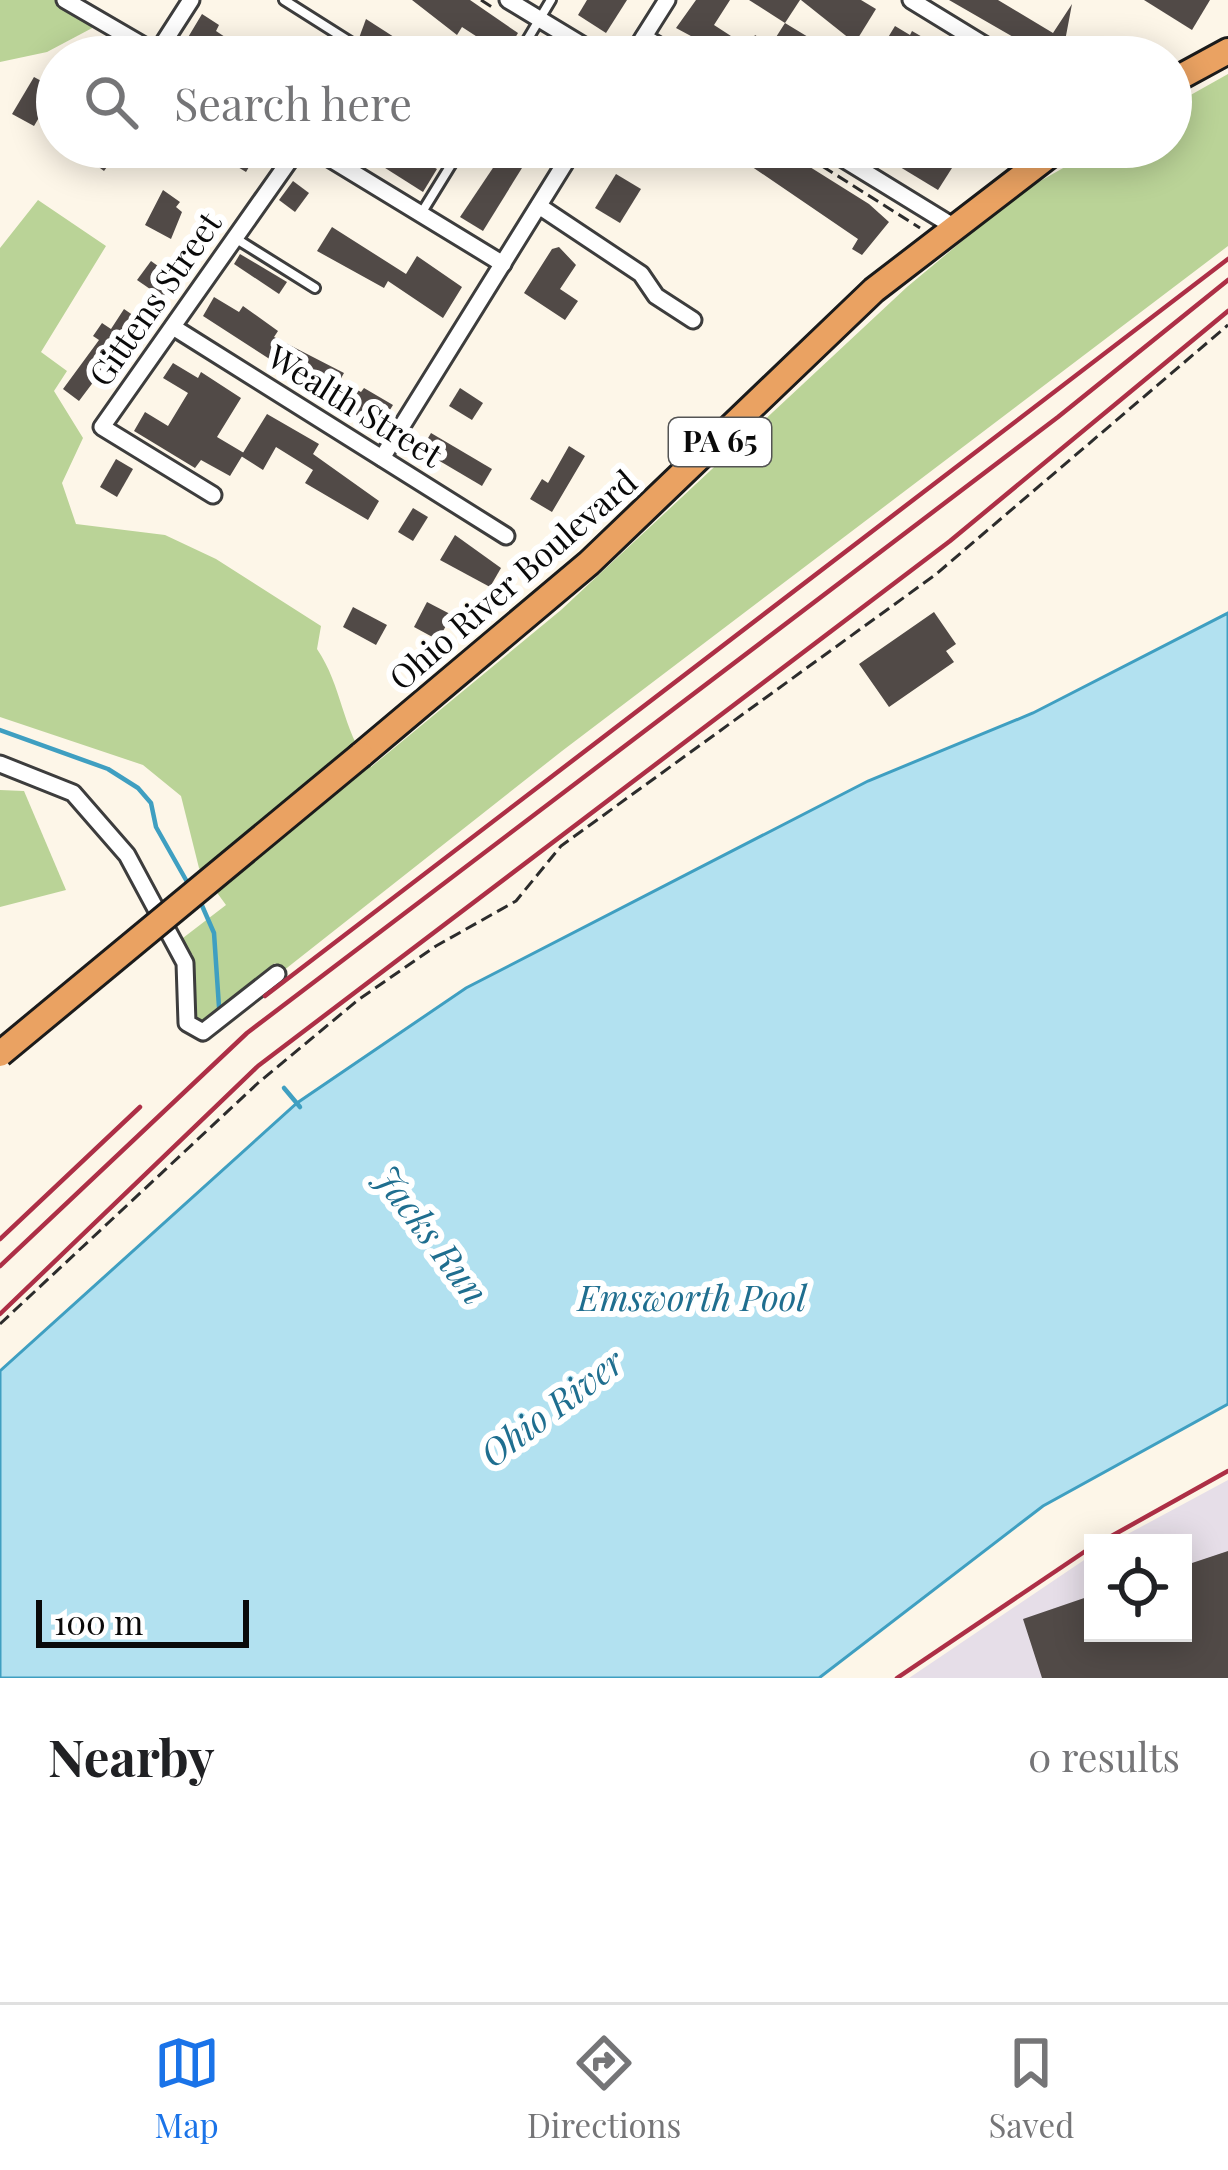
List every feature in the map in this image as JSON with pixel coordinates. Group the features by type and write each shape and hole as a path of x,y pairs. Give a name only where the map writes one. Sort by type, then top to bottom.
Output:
{"highway":[{"path":"1192,71 1228,51"},
{"name":"Ohio River Boulevard","path":"0,1054 589,563 874,290 951,225 1031,168"}],"street":[{"path":"65,0 127,36"},
{"path":"170,36 190,0"},
{"path":"508,0 568,36"},
{"path":"645,36 667,0"},
{"path":"911,0 970,36"},
{"name":"Gittens Street","path":"213,495 102,428 284,168"},
{"path":"345,168 503,264"},
{"path":"382,458 562,168"},
{"path":"858,168 951,225"},
{"path":"539,206 641,274 656,296 693,320"},
{"name":"Wealth Street","path":"173,327 506,536"},
{"path":"0,764 73,793 127,855 185,963 188,1024 203,1032 277,974"}],"lane":[{"path":"284,0 341,36"},
{"path":"530,36 551,0"},
{"path":"421,214 449,168"},
{"path":"235,238 315,288"}],"path":[{"path":"0,1324 166,1164 342,1013 436,946 516,901 561,846 935,574 1228,325"}],"shaded area":[{"path":"1228,1480 1228,1678 909,1678 1084,1560 1084,1642 1192,1642 1192,1534 1128,1534"}],"green space":[{"path":"0,0 82,0 75,14 96,26 77,36 36,36 36,54 0,62"},
{"path":"1228,74 1228,246 562,751 283,971 275,963 204,1022 194,1018 193,955 179,941 226,905 199,868 181,796 143,765 0,717 0,248 38,200 106,246 41,352 67,371 54,391 83,438 62,483 76,524 165,535 216,559 321,626 317,649 354,739 371,767 561,610 907,287 1021,192 1063,168 1192,168 1192,94"},
{"path":"0,790 24,791 66,890 0,907"}],"water":[{"name":"Emsworth Pool","path":"1228,613 1228,1404 1043,1506 819,1678 0,1678 0,1371 297,1103 466,988 868,781 1033,713"}],"building":[{"path":"412,0 470,0 518,33 476,36 462,27 457,35"},
{"path":"587,0 627,0 606,33 578,15"},
{"path":"696,0 730,0 714,25 731,36 691,36 676,28"},
{"path":"749,0 800,0 785,23"},
{"path":"801,0 861,0 876,9 859,36 846,36"},
{"path":"949,0 998,0 1053,33 1072,4 1066,36 1011,36"},
{"path":"1144,0 1210,0 1192,30"},
{"path":"202,14 219,25 216,31 224,36 189,36"},
{"path":"366,19 392,36 360,36"},
{"path":"785,23 806,36 777,36"},
{"path":"895,26 921,36 889,36"},
{"path":"34,77 36,78 34,126 12,114"},
{"path":"385,168 437,169 423,192"},
{"path":"493,168 522,168 483,231 460,217"},
{"path":"754,168 812,168 889,222 862,255 852,249 858,239"},
{"path":"902,168 952,168 938,190"},
{"path":"616,174 641,189 620,223 595,208"},
{"path":"293,181 309,193 295,212 279,200"},
{"path":"163,190 180,202 176,207 182,212 171,239 145,225"},
{"path":"332,227 406,274 417,256 462,287 443,318 388,281 384,288 317,251"},
{"path":"559,247 576,265 560,289 578,301 565,320 524,293 552,249"},
{"path":"240,254 287,282 279,294 234,264"},
{"path":"151,261 176,279 163,298 137,280"},
{"path":"214,297 239,312 243,306 278,331 274,337 344,373 340,380 361,392 364,388 393,405 378,429 203,316"},
{"path":"124,309 140,320 79,401 63,389 99,340 93,336 102,323 111,329"},
{"path":"173,363 198,378 201,372 241,398 217,437 244,453 230,476 201,460 195,468 134,431 145,412 168,426 188,393 163,378"},
{"path":"460,388 483,403 472,420 449,406"},
{"path":"267,414 319,444 313,454 379,501 368,520 305,483 313,470 276,447 263,470 241,456"},
{"path":"431,433 492,469 482,486 421,450"},
{"path":"569,446 585,456 552,512 530,499 542,479 548,483"},
{"path":"116,459 133,469 117,497 100,487"},
{"path":"413,508 428,517 413,541 398,532"},
{"path":"455,535 501,568 490,587 440,560"},
{"path":"427,602 452,615 438,640 414,627"},
{"path":"353,607 387,625 376,645 343,627"},
{"path":"934,612 956,644 946,651 954,662 889,707 859,664"},
{"path":"1228,1551 1228,1678 1042,1678 1023,1619 1084,1598 1084,1642 1192,1642 1192,1563"}],"waterway":[{"name":"Jacks Run","path":"0,730 108,769 138,788 151,803 156,827 190,887"},
{"name":"Jacks Run","path":"200,901 214,933 219,1007"},
{"name":"Jacks Run","path":"284,1088 300,1107"}],"railway":[{"path":"265,996 1228,259"},
{"path":"0,1266 247,1033 1058,417 1228,280"},
{"path":"0,1314 258,1066 950,541 1228,311"},
{"path":"0,1239 140,1107"},
{"path":"1115,1534 1228,1471"},
{"path":"897,1678 1084,1552"}],"water label":[{"name":"Ohio River","path":"552,1408"}]}
